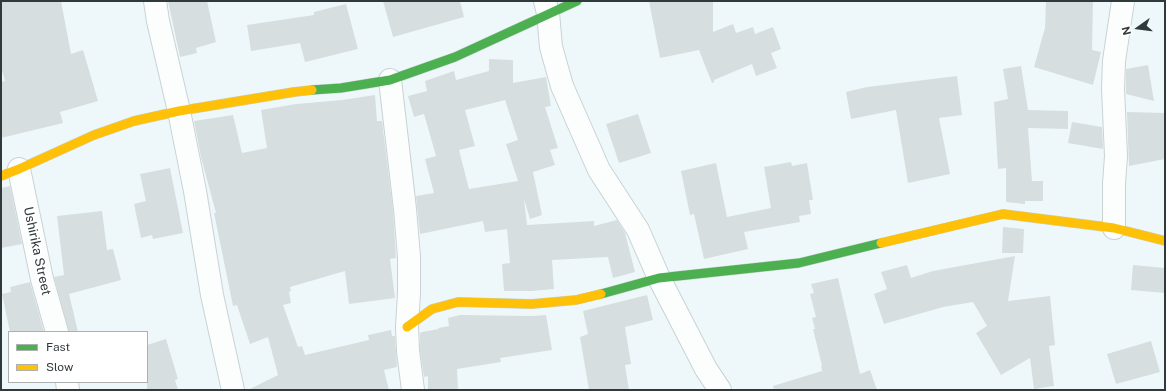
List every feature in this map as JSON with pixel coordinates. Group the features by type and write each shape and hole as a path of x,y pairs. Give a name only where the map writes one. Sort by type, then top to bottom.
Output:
{"street":[{"path":"155,1 195,192 212,295 233,390"},
{"path":"10,173 94,135 134,121 294,92 341,88 390,80 455,57 546,7 577,1"},
{"path":"1114,228 1114,184 1116,156 1113,82 1114,61 1123,1"},
{"path":"546,7 551,47 562,86 599,170 638,230 659,278 706,369 720,390"},
{"path":"390,80 402,179 409,257 407,327 408,351 413,390"},
{"name":"Ushirika Street","path":"10,173 57,331"},
{"path":"407,327 432,309 458,302 532,304 576,300 659,278 799,263 1003,214 1114,228 1165,241"}],"building":[{"path":"1,1 61,1 71,54 83,50 98,101 60,112 63,123 1,138 1,82 5,81 1,67"},
{"path":"168,1 207,1 216,42 196,48 197,53 180,57"},
{"path":"383,1 460,1 464,17 393,37"},
{"path":"649,1 713,1 713,32 733,24 736,33 753,27 755,34 773,27 781,49 771,53 777,68 756,76 752,64 714,80 712,83 699,50 660,58"},
{"path":"1046,1 1093,1 1092,50 1101,52 1093,85 1034,67 1045,28"},
{"path":"346,4 358,49 305,62 300,43 251,51 247,25 314,15 314,12"},
{"path":"489,59 513,60 513,83 546,77 551,106 545,107 558,148 550,150 555,165 533,172 542,215 530,219 524,199 527,225 594,221 594,226 617,220 625,233 635,272 613,278 608,257 552,260 554,289 504,291 502,264 510,263 507,229 485,232 483,221 420,234 416,196 434,193 425,159 436,156 424,114 414,117 408,96 427,91 425,81 454,71 456,80 489,71","holes":["505,100 518,140 506,144 518,181 469,189 459,150 475,146 465,110"]},
{"path":"1148,65 1154,101 1126,94 1126,69"},
{"path":"1021,66 1028,110 1068,111 1068,129 1028,128 1032,181 1043,181 1043,201 1025,201 1025,204 1006,202 1006,168 998,169 994,102 1008,99 1003,69"},
{"path":"957,76 962,115 939,118 950,174 908,183 896,110 851,119 846,92 867,87"},
{"path":"375,95 377,121 382,121 393,210 396,258 390,259 395,298 349,304 345,271 290,287 291,291 289,292 291,303 283,305 298,347 302,346 305,355 369,340 368,335 391,330 392,336 395,336 397,367 384,370 389,390 248,390 278,375 268,337 250,344 237,305 233,306 214,213 216,213 201,157 194,121 233,115 242,153 267,148 261,110 296,104 342,100"},
{"path":"1127,112 1165,113 1165,159 1129,166"},
{"path":"638,114 651,153 619,163 606,124"},
{"path":"1072,122 1102,127 1103,149 1068,143"},
{"path":"791,162 792,166 807,163 813,200 809,200 811,214 799,216 800,222 744,232 748,249 704,259 694,214 690,215 681,171 716,163 727,217 771,208 764,167"},
{"path":"170,168 183,233 153,239 152,235 141,238 134,204 146,201 140,174"},
{"path":"10,186 22,244 1,248 1,188"},
{"path":"102,211 107,250 113,249 121,280 69,294 78,331 69,331 54,277 64,275 57,216"},
{"path":"1003,227 1024,229 1023,253 1002,253"},
{"path":"1015,256 1008,301 1050,296 1055,345 1049,346 1054,386 1034,389 1030,358 1001,375 976,333 987,326 973,302 943,307 884,324 874,294 887,289 881,272 907,265 911,278 933,271"},
{"path":"1133,265 1165,268 1165,293 1131,290"},
{"path":"838,278 860,374 870,370 877,390 774,390 773,386 822,371 813,329 815,329 812,318 816,317 810,294 814,293 811,284"},
{"path":"30,282 44,331 10,331 2,294 11,292 10,287"},
{"path":"647,295 653,320 625,327 631,364 625,365 629,390 589,390 580,337 588,334 583,311"},
{"path":"460,315 546,315 552,350 500,358 501,362 457,369 458,390 428,390 428,376 424,377 420,350 420,333 449,326 448,318"},
{"path":"166,339 178,379 175,380 178,390 147,390 148,345"},
{"path":"1151,341 1160,372 1116,384 1107,354"}],"traffic: fast":[{"path":"312,90 341,88 390,80 455,57 577,1"},
{"path":"601,294 659,278 799,263 881,243"}],"traffic: slow":[{"path":"1,176 94,135 134,121 179,111 312,90"},
{"path":"881,243 1003,214 1114,228 1165,241"},
{"path":"407,327 432,309 458,302 532,304 576,300 601,294"}]}
